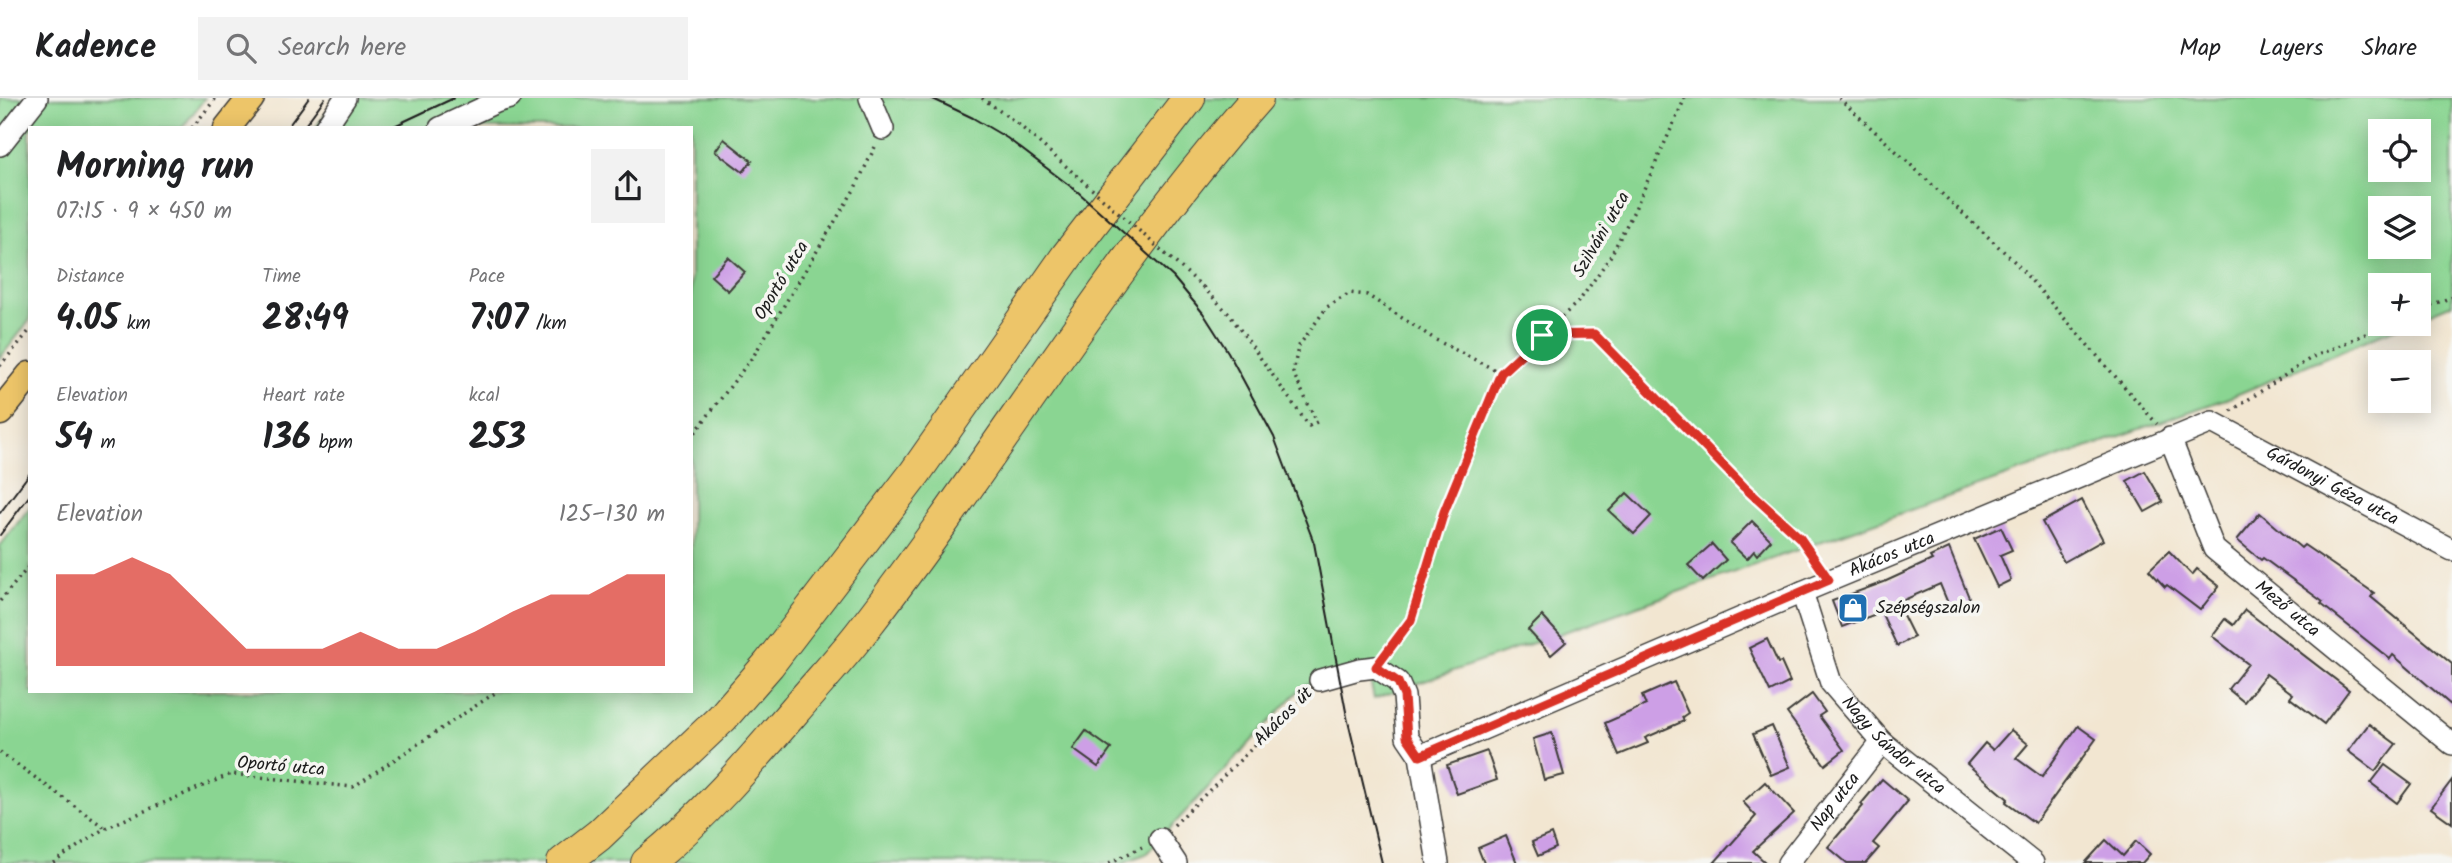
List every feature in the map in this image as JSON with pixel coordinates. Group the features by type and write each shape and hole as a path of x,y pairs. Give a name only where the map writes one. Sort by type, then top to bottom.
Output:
{"highway":[{"path":"564,863 599,835 722,718 769,664 915,473 1067,256 1189,98"},
{"path":"647,863 684,833 750,762 865,628 1207,155 1257,98"}],"main road":[{"path":"229,126 251,98"},
{"path":"0,412 28,377"}],"street":[{"path":"0,145 37,98"},
{"path":"326,126 345,98"},
{"path":"444,126 510,98"},
{"path":"870,98 883,129"},
{"name":"Akácos utca","path":"1420,756 1829,580 2212,422"},
{"name":"Gárdonyi Géza utca","path":"2212,422 2452,550"},
{"name":"Mező utca","path":"2169,438 2214,549 2452,744"},
{"name":"Nagy Sándor utca","path":"1802,592 1831,683 1882,742 2033,863"},
{"path":"1368,668 1398,682 1404,696 1407,737 1420,756 1438,863"},
{"name":"Akácos út","path":"1320,680 1368,668"},
{"name":"Nap utca","path":"1788,863 1882,742"},
{"path":"1160,839 1176,863"}],"path":[{"path":"194,126 216,98"},
{"path":"982,98 1018,124 1203,287 1228,314 1309,426 1317,422 1293,373 1298,347 1328,307 1350,293 1367,295 1436,340 1501,373"},
{"name":"Szilváni utca","path":"1368,668 1411,620 1444,512 1501,373 1580,300 1610,257 1685,98"},
{"path":"1839,98 2015,262 2169,438"},
{"name":"Oportó utca","path":"693,435 754,355 854,190 883,129"},
{"path":"2431,305 2452,297"},
{"path":"0,366 28,332"},
{"path":"2212,422 2311,358 2368,333"},
{"path":"1542,335 1594,334 1744,487 1800,538 1829,580"},
{"path":"0,601 28,567"},
{"name":"Akácos út","path":"1110,863 1160,839 1320,680"},
{"name":"Oportó utca","path":"53,863 105,828 231,774 353,788 495,693"},
{"path":"0,752 105,828"}],"green space":[{"path":"0,98 205,98 184,126 28,126 28,323 0,358"},
{"path":"338,98 2452,98 2452,304 2431,313 2431,273 2368,273 2368,336 2376,336 2231,397 1374,699 1369,675 1320,680 1303,686 1146,854 1122,863 0,863 0,546 28,510 28,693 693,693 693,126 317,126"}],"building":[{"path":"724,139 752,161 743,172 715,151"},
{"path":"728,257 745,272 728,291 711,276"},
{"path":"2145,471 2163,502 2145,512 2127,481"},
{"path":"1627,493 1651,516 1634,534 1609,511"},
{"path":"2082,500 2103,540 2064,562 2042,522"},
{"path":"2260,513 2301,548 2304,545 2374,593 2371,597 2452,664 2452,706 2393,655 2390,659 2321,604 2323,602 2263,558 2261,560 2237,540"},
{"path":"1752,521 1771,540 1757,555 1754,551 1747,559 1730,543"},
{"path":"2001,527 2012,550 2000,555 2011,580 1997,587 1974,539"},
{"path":"1712,544 1726,560 1703,581 1688,565"},
{"path":"1949,548 1972,605 1952,613 1940,584 1897,603 1914,637 1897,646 1881,612 1842,627 1832,601 1884,582 1932,560 1930,557"},
{"path":"2169,551 2192,575 2197,569 2219,586 2200,610 2167,585 2165,587 2149,570"},
{"path":"2245,610 2349,690 2324,724 2290,698 2293,694 2266,674 2244,702 2228,689 2248,664 2212,636 2225,619 2233,625"},
{"path":"1542,616 1566,642 1551,655 1528,630"},
{"path":"1767,639 1790,682 1770,692 1749,648"},
{"path":"1674,682 1688,713 1682,717 1684,721 1645,738 1648,743 1619,755 1605,723 1646,705 1642,696"},
{"path":"1812,694 1825,712 1819,716 1844,750 1825,765 1787,713"},
{"path":"2369,724 2396,744 2375,771 2348,751"},
{"path":"1772,726 1790,767 1771,775 1753,734"},
{"path":"2078,726 2096,739 2035,823 2006,802 2008,799 1967,764 1985,743 1993,750 2011,730 2028,744 2016,758 2042,777"},
{"path":"1086,731 1111,749 1098,767 1073,749"},
{"path":"1552,733 1564,775 1544,780 1533,739"},
{"path":"1487,751 1497,780 1457,794 1447,765"},
{"path":"2385,765 2411,784 2397,803 2371,783"},
{"path":"1882,779 1908,801 1873,843 1879,848 1866,863 1847,863 1828,847"},
{"path":"2452,780 2452,823 2431,808"},
{"path":"1765,782 1794,813 1753,851 1766,863 1714,863 1756,816 1743,802"},
{"path":"1551,834 1556,848 1538,856 1532,842"},
{"path":"1506,836 1517,863 1484,863 1478,848"},
{"path":"2106,840 2123,856 2136,841 2150,854 2142,863 2085,863"}],"tram line":[{"path":"288,126 309,98"},
{"path":"304,126 325,98"},
{"path":"394,126 454,98"},
{"path":"931,98 1007,138 1078,192 1173,277 1203,313 1228,352 1274,437 1314,543 1347,717 1382,863"},
{"path":"0,513 28,476"},
{"path":"0,535 28,498"}],"place":[{"name":"Szépségszalon","path":"1853,608"}],"route":[{"path":"1594,334 1744,487 1800,538 1829,580 1420,756 1407,737 1404,696 1398,682 1376,667 1411,620 1444,512 1501,373 1542,335 1594,334"}]}
